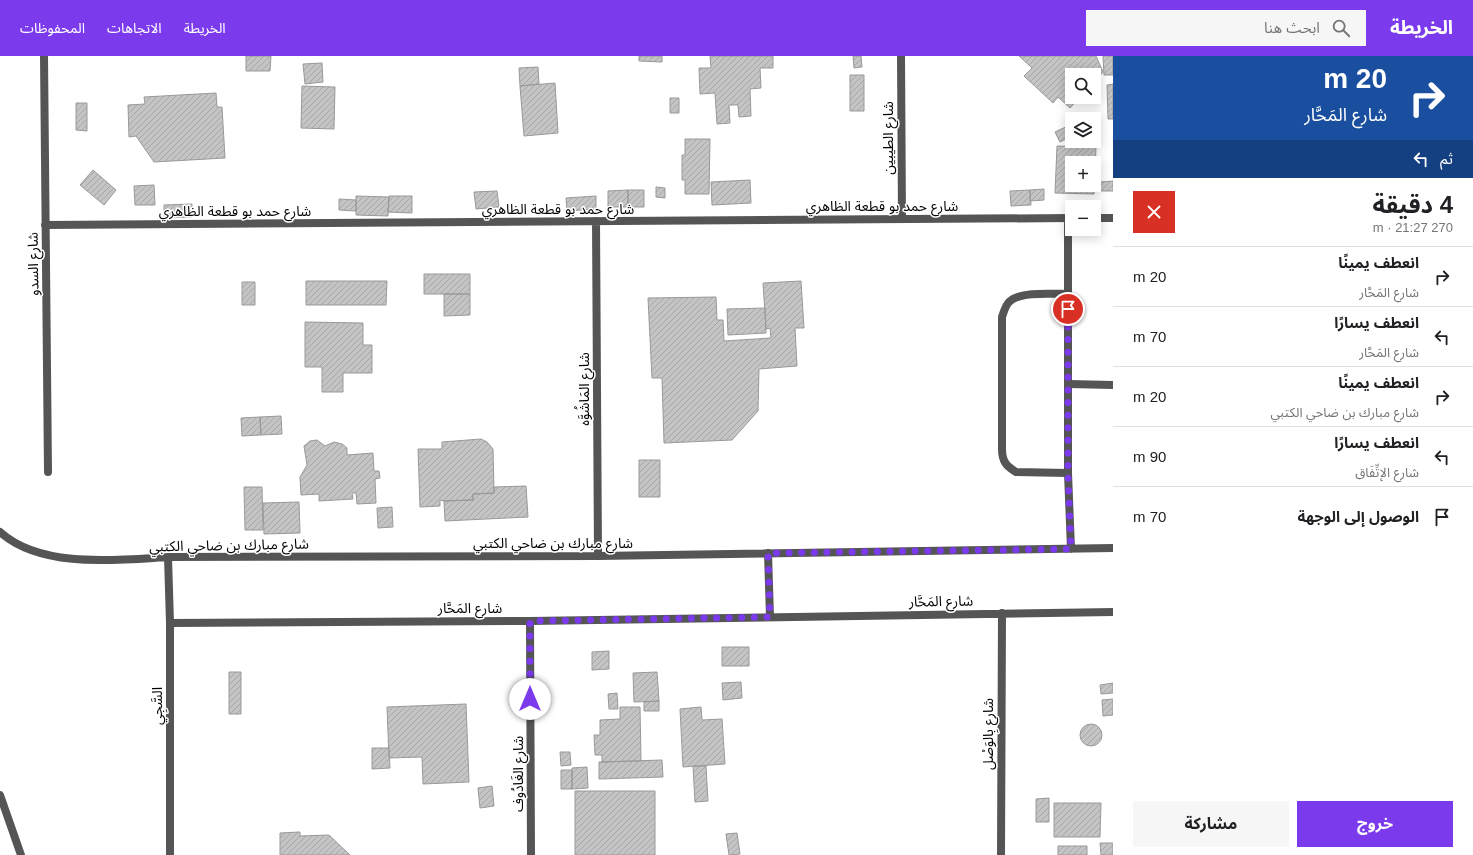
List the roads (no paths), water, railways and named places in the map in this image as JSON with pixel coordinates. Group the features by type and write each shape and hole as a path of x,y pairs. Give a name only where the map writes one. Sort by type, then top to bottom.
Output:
{"street":[{"name":"شارع السدو","path":"44,56 48,472"},
{"name":"شارع الطيبين","path":"901,56 902,219"},
{"name":"شارع حمد بو قطعة الظاهري","path":"45,225 1065,218"},
{"path":"1101,218 1113,218"},
{"name":"شارع المَاشُوَّه","path":"596,221 598,556"},
{"path":"1070,236 1068,473 1071,549"},
{"path":"1068,294 1016,297 1009,302 1002,317 1002,449 1004,463 1016,472 1068,473"},
{"path":"1068,384 1113,385"},
{"name":"شارع مبارك بن ضاحي الكتبي","path":"0,532 23,547 46,555 98,560 168,557 598,556 1113,548"},
{"path":"768,553 770,617"},
{"name":"السَّجِي","path":"168,557 170,623 170,855"},
{"name":"شارع المَحَّار","path":"170,623 530,621 1113,612"},
{"name":"شارع بِالوَصْل","path":"1001,855 1002,613"},
{"name":"شارع الغَادُوف","path":"530,621 531,855"},
{"path":"0,795 21,855"}]}
